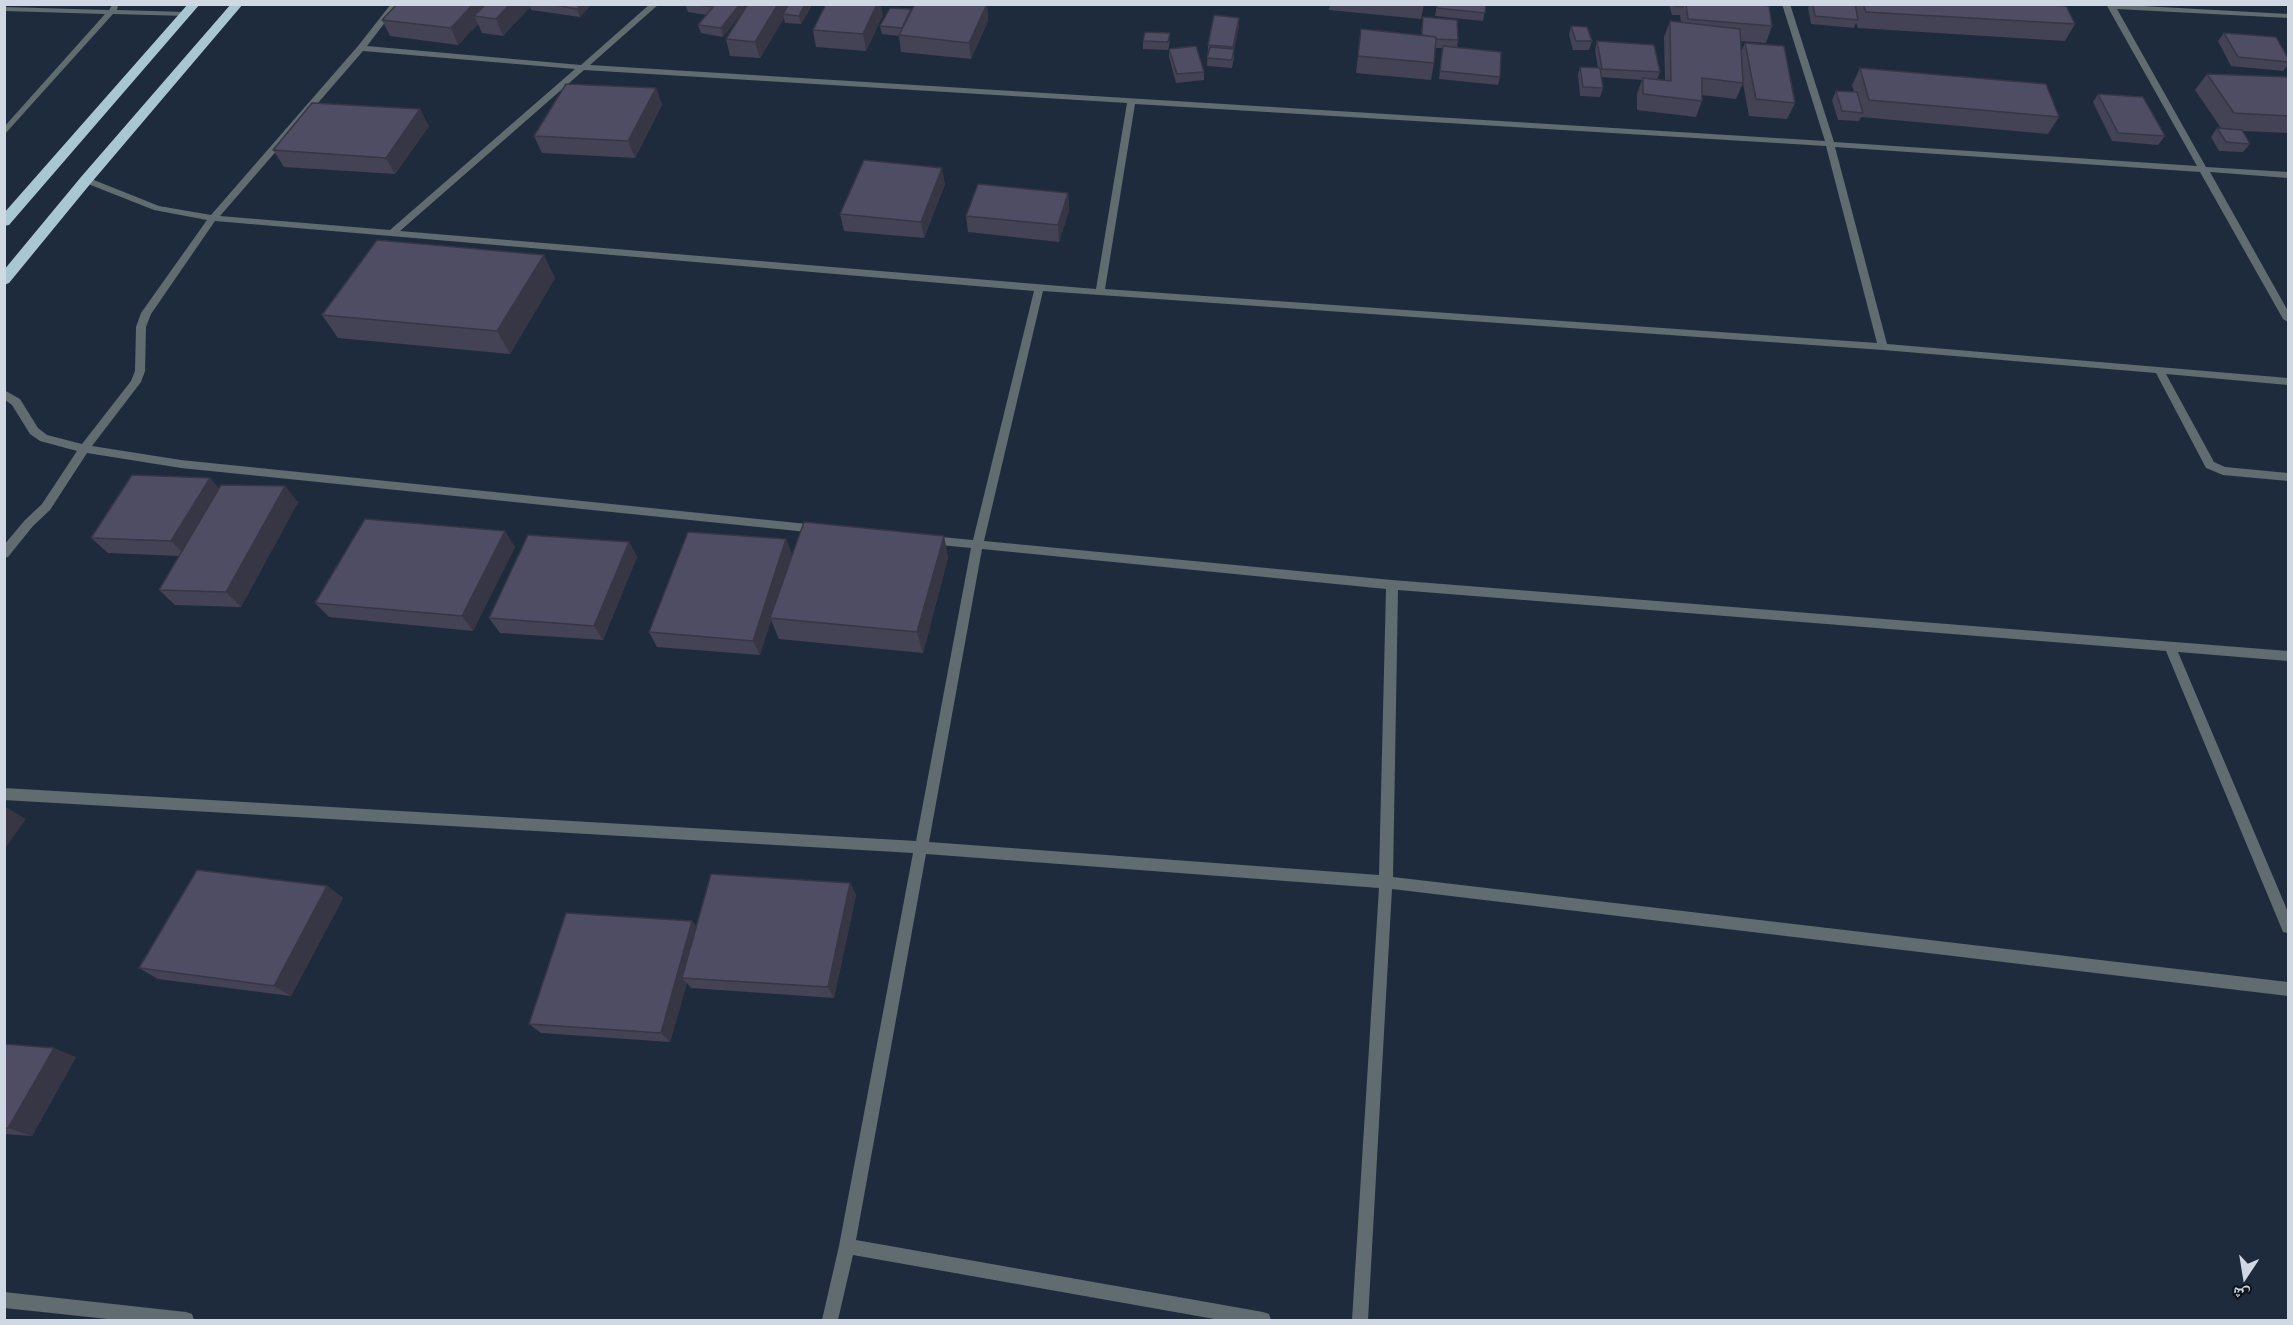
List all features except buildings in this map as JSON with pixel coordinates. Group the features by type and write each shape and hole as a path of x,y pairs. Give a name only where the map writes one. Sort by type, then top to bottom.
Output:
{"highway":[{"path":"4,280 86,180 238,4"},
{"path":"6,217 191,9"}],"street":[{"path":"4,555 46,507 84,449 136,382 141,358 141,327 146,313 213,218 361,48 395,4"},
{"path":"393,232 655,4"},
{"path":"1786,4 1830,144 1883,347"},
{"path":"2110,5 2289,16"},
{"path":"2110,5 2289,319"},
{"path":"4,133 114,8"},
{"path":"4,9 191,9"},
{"path":"361,48 581,67 1131,103 1830,144 2289,176"},
{"path":"1100,291 1131,103"},
{"path":"86,180 157,208 213,218 1040,288 1883,347 2289,381"},
{"path":"830,1320 846,1246 977,545 1040,288"},
{"path":"2159,370 2213,468 2223,471 2289,477"},
{"path":"4,393 16,402 34,431 45,438 84,449 181,464 835,530"},
{"path":"918,539 1392,585 2289,656"},
{"path":"1360,1320 1386,882 1392,585"},
{"path":"2170,647 2289,927"},
{"path":"4,794 919,847 1386,882 2289,989"},
{"path":"846,1246 1263,1320"},
{"path":"4,1300 186,1320"}]}
